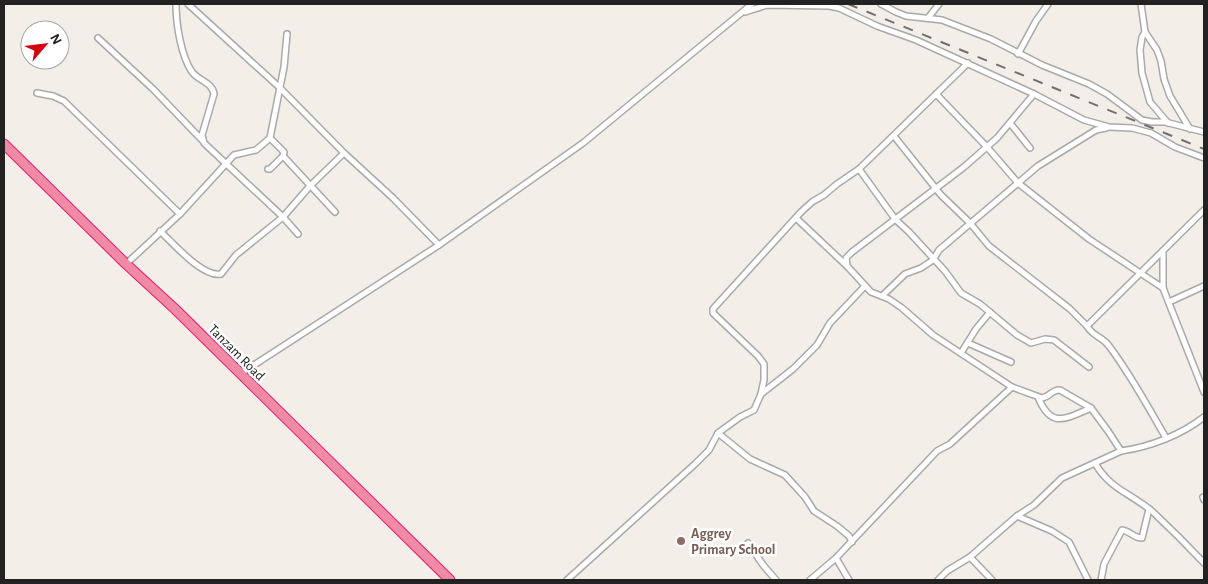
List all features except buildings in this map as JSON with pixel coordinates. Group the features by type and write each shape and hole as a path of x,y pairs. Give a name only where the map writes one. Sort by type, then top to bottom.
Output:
{"highway":[{"name":"Tanzam Road","path":"4,144 126,264 175,308 239,374 450,580"}],"street":[{"path":"176,4 182,46 188,65 194,75 210,85 214,94 202,140"},
{"path":"188,4 279,87 344,153 439,244"},
{"path":"239,374 439,244 582,143 752,4"},
{"path":"882,4 906,16 942,20 991,39 1018,54 1089,84 1142,120 1168,123 1204,132"},
{"path":"928,18 939,4"},
{"path":"1018,54 1036,21 1048,4"},
{"path":"1141,4 1145,32 1157,50 1170,96 1190,129"},
{"path":"742,13 767,6 829,6 839,8 877,26 916,40 1034,94 1084,120 1109,127 1132,128 1151,133 1175,147 1204,158"},
{"path":"1145,32 1142,37 1140,50 1142,73 1150,102 1168,123"},
{"path":"126,264 180,214 234,155 256,150 270,138 284,67 286,34"},
{"path":"98,38 153,89 298,234"},
{"path":"567,580 695,464 708,450 718,433 740,416 754,410 761,394 764,380 764,364 716,316 713,310 812,202 859,169 968,64"},
{"path":"37,93 53,96 64,101 180,214"},
{"path":"936,94 987,147 1018,183 1075,229 1142,272 1163,288"},
{"path":"846,266 846,258 852,252 997,138 1034,94"},
{"path":"1010,123 1030,148"},
{"path":"882,296 905,274 921,268 933,260 939,250 951,242 970,223 1038,166 1096,130 1109,127"},
{"path":"894,136 950,205 970,223 980,237 1070,309 1087,326 1092,334 1105,341 1166,438"},
{"path":"270,138 283,150 283,156 334,212"},
{"path":"160,231 199,266 215,275 221,274 236,255 283,217 310,186 344,153"},
{"path":"268,169 283,156"},
{"path":"859,169 895,220 909,232 945,271 961,293 990,312 1017,335 1031,343 1045,339 1054,340 1089,368"},
{"path":"1087,326 1204,210"},
{"path":"796,218 846,266 864,287 902,308 933,335 1012,387 1044,398 1055,390 1060,390 1091,408 1121,451"},
{"path":"1163,251 1163,288 1204,392"},
{"path":"1169,302 1204,286"},
{"path":"761,394 793,369 817,345 830,323 864,287"},
{"path":"962,354 968,342 990,312"},
{"path":"968,342 1011,362"},
{"path":"810,580 852,542 937,451 950,444 1012,387"},
{"path":"1038,397 1046,412 1054,419 1067,419 1091,408"},
{"path":"938,580 970,558 1017,516 1034,505 1062,478 1121,451 1131,450 1166,438 1190,427 1204,416"},
{"path":"718,433 750,459 786,475 814,511 837,526 849,536 852,542"},
{"path":"1096,463 1102,474 1110,482 1149,510 1202,556 1204,563"},
{"path":"1102,580 1104,564 1122,530 1133,533 1137,538 1142,538 1149,510"},
{"path":"1017,516 1052,531 1069,542 1088,580"},
{"path":"748,542 763,565 776,580"},
{"path":"836,558 849,580"},
{"path":"970,558 992,580"}],"railway":[{"path":"848,4 1204,149"}],"place":[{"name":"Aggrey Primary School","path":"681,541"}]}
